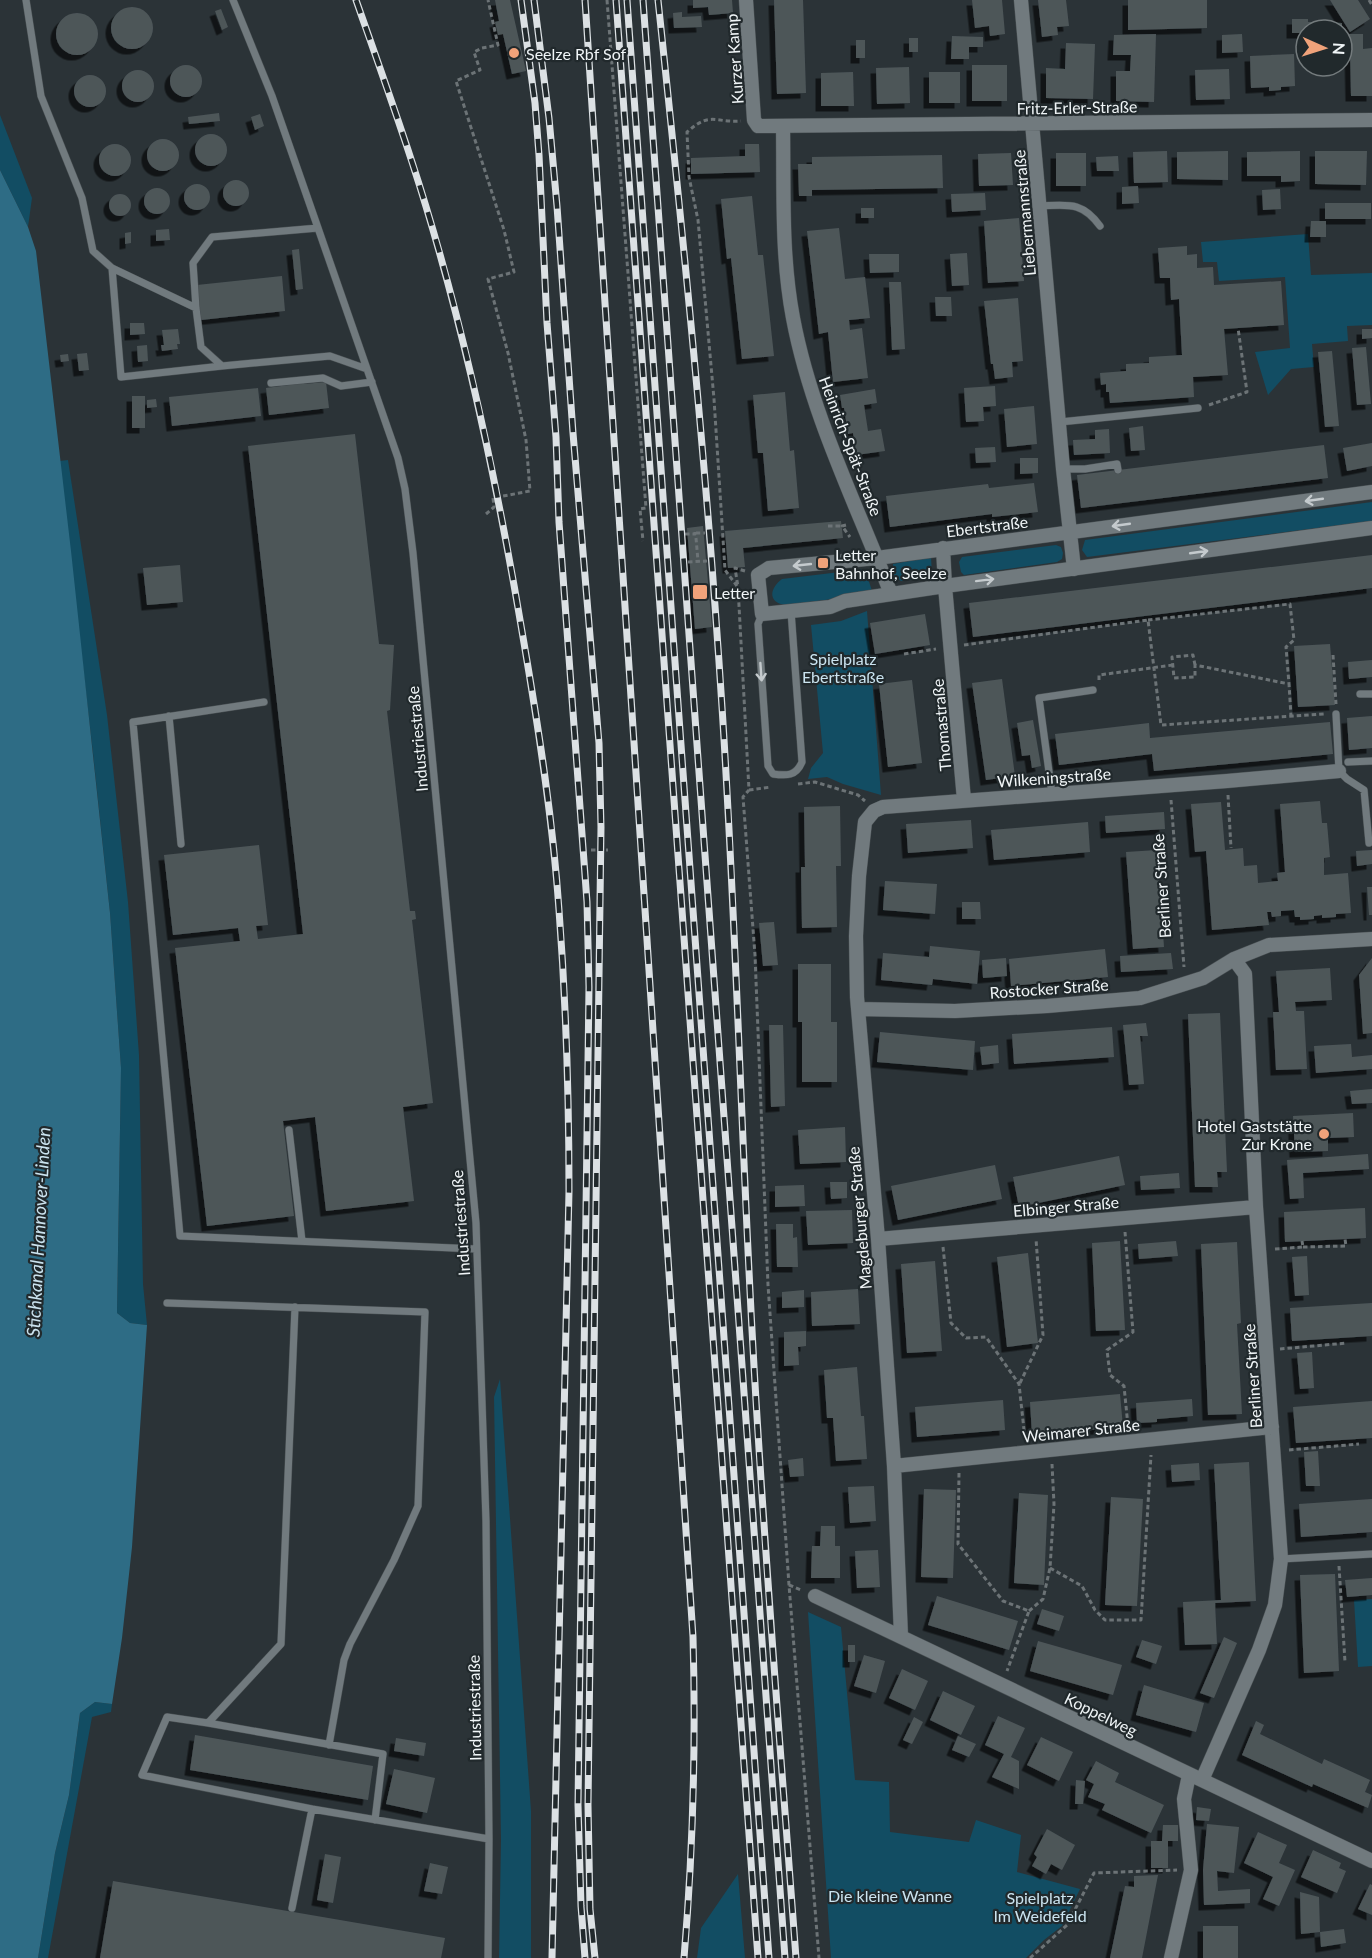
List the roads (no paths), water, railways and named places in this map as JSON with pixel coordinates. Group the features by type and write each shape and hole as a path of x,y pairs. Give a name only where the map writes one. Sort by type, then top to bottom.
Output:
{"street":[{"name":"Kurzer Kamp","path":"746,0 754,120 758,126 783,126"},
{"name":"Liebermannstraße","path":"1021,0 1074,569"},
{"name":"Fritz-Erler-Straße","path":"783,126 1372,120"},
{"name":"Heinrich-Spät-Straße","path":"783,126 786,260 793,317 806,374 826,433 891,594"},
{"name":"Ebertstraße","path":"762,614 758,575 769,568 877,558 1372,492"},
{"path":"762,614 830,607 845,601 945,586 1372,528"},
{"name":"Thomastraße","path":"944,548 945,586 964,800"},
{"name":"Wilkeningstraße","path":"879,809 964,800 1227,781 1343,766"},
{"name":"Magdeburger Straße","path":"879,809 865,822 856,936 858,1009 878,1239 894,1466 901,1636"},
{"name":"Rostocker Straße","path":"858,1009 955,1011 1140,998 1203,978 1234,959 1269,945 1372,939"},
{"name":"Berliner Straße","path":"1171,1958 1191,1870 1184,1799 1259,1650 1275,1605 1281,1559 1268,1349 1256,1207 1245,974 1234,959"},
{"name":"Elbinger Straße","path":"878,1239 1256,1207"},
{"name":"Weimarer Straße","path":"894,1466 1272,1427"},
{"name":"Koppelweg","path":"815,1596 1372,1861"}],"lane":[{"path":"26,0 41,96 82,198 93,251 112,268 196,308"},
{"name":"Industriestraße","path":"233,0 272,96 398,458 405,489 475,1211 486,1521 488,1958"},
{"path":"1040,206 1073,205 1090,213 1100,226"},
{"path":"222,366 201,347 193,263 212,237 318,228"},
{"path":"112,268 121,377 330,356 367,369"},
{"path":"271,383 323,378 341,386 372,382"},
{"path":"1060,422 1198,408"},
{"path":"1063,469 1117,464 1118,470"},
{"path":"762,614 758,624 768,766 773,774 792,775 798,771 802,762 791,611"},
{"path":"1052,794 1038,698 1093,690"},
{"path":"1360,694 1372,694"},
{"path":"264,702 133,722 180,1236 477,1249"},
{"path":"1336,714 1347,779 1364,790 1369,843"},
{"path":"169,716 181,844"},
{"name":"Wilkeningstraße","path":"1343,766 1372,761"},
{"path":"289,1130 302,1241"},
{"path":"167,1303 425,1312 418,1506 344,1660 329,1745"},
{"path":"208,1723 281,1644 295,1307"},
{"path":"1281,1559 1372,1554"},
{"path":"375,1820 383,1754 167,1717 142,1775 312,1809 375,1820 489,1839"},
{"path":"292,1908 312,1809"}],"water":[{"name":"Stichkanal Hannover-Linden","path":"0,170 28,227 36,251 110,913 121,1068 117,1313 130,1323 147,1325 132,1547 112,1704 95,1702 80,1713 69,1795 55,1853 38,1958 0,1958"}],"railway":[{"path":"356,0 405,141 463,340 490,461 524,643 553,843 565,1015 569,1191 552,1958"},
{"path":"521,0 535,103 539,155 559,522 587,902 589,987 578,1805 585,1958"},
{"path":"534,0 549,118 557,206 599,743 601,827 588,1805 590,1909 595,1958"},
{"path":"585,0 693,1637 693,1798 684,1958"},
{"path":"616,0 758,1958"},
{"path":"627,0 769,1958"},
{"path":"643,0 785,1958"},
{"path":"658,0 694,354 716,619 731,867 757,1424 796,1958"}],"place":[{"name":"Seelze Rbf Sof","path":"514,53"},
{"name":"Letter Bahnhof, Seelze","path":"823,563"},
{"name":"Letter","path":"700,592"},
{"name":"Hotel Gaststätte Zur Krone","path":"1324,1134"}],"park label":[{"name":"Spielplatz Ebertstraße","path":"843,667"},
{"name":"Die kleine Wanne","path":"890,1895"},
{"name":"Spielplatz Im Weidefeld","path":"1040,1906"}]}
